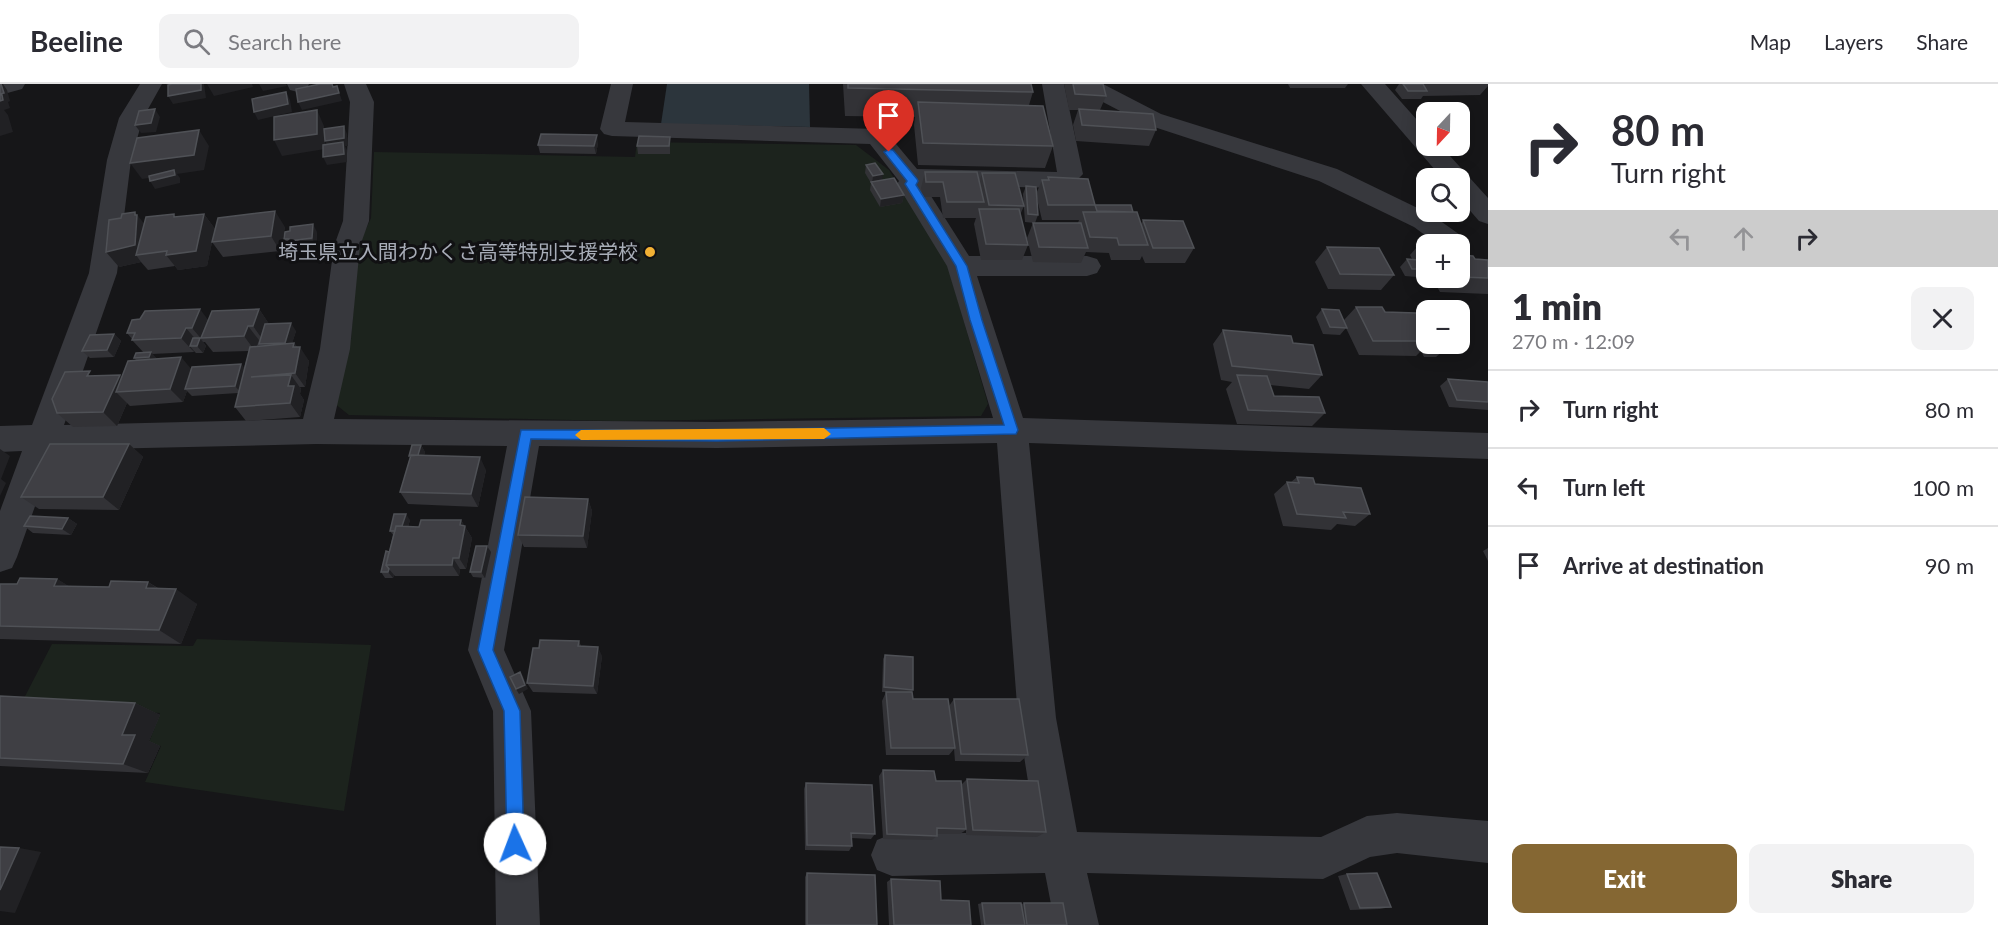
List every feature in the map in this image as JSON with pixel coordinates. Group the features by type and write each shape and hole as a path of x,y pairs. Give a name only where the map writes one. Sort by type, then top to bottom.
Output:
{"street":[{"path":"0,88 14,84"},
{"path":"0,557 103,273 119,160 131,118 151,84"},
{"path":"316,431 335,349 347,246 356,221 362,102 356,84"},
{"path":"622,84 612,129 878,137 913,181"},
{"path":"1053,84 1070,174 1062,180 916,177 910,184 961,266 1012,430 1037,718 1077,925"},
{"path":"1086,84 1153,119 1328,175 1423,221 1440,234"},
{"path":"1372,84 1447,168"},
{"path":"1470,194 1487,212"},
{"path":"961,266 1087,267"},
{"path":"0,439 316,431 717,435 1012,430 1488,446"},
{"path":"518,925 512,711 486,650 525,434"},
{"path":"892,855 1062,852 1323,858 1366,837 1397,833 1488,843"}],"shaded area":[{"path":"667,84 809,84 810,127 661,124"},
{"name":"埼玉県立入間わかくさ高等特別支援学校","path":"637,142 856,145 889,170 946,260 988,404 981,416 615,421 349,415 334,403 351,339 359,244 371,218 374,152 635,157"},
{"path":"197,639 371,645 344,811 145,782 161,746 148,745 160,713 20,706 52,644 193,646"}],"building":[{"path":"0,84 4,93 0,94"},
{"path":"201,84 201,90 168,96 168,85"},
{"path":"320,84 337,86 339,93 298,102 296,89"},
{"path":"848,84 1031,84 1033,92 848,88"},
{"path":"1073,84 1103,84 1106,96 1075,94"},
{"path":"1403,84 1423,84 1427,91 1408,91"},
{"path":"286,92 288,104 254,112 252,99"},
{"path":"918,102 1043,106 1053,146 923,143"},
{"path":"155,109 151,123 135,125 139,111"},
{"path":"1079,109 1153,114 1156,130 1082,125"},
{"path":"317,110 317,134 274,140 274,117"},
{"path":"344,126 344,138 325,141 324,129"},
{"path":"199,130 194,155 130,163 137,138"},
{"path":"541,134 597,135 594,146 538,145"},
{"path":"639,136 670,137 669,146 637,146"},
{"path":"343,142 344,154 323,157 323,145"},
{"path":"875,163 883,174 873,176 866,165"},
{"path":"174,170 175,175 150,181 149,176"},
{"path":"925,172 977,172 984,202 947,202 943,182 926,182"},
{"path":"982,173 1015,173 1024,206 989,205"},
{"path":"1048,177 1088,179 1095,205 1048,205 1042,180 1049,180"},
{"path":"894,178 904,195 881,199 871,182"},
{"path":"1026,186 1036,187 1038,215 1028,214"},
{"path":"1095,205 1131,205 1133,212 1097,211"},
{"path":"979,209 1019,209 1028,245 986,244"},
{"path":"275,211 271,236 212,242 218,218"},
{"path":"135,212 137,215 135,245 106,252 109,220 121,218 122,214"},
{"path":"1083,212 1137,212 1148,245 1119,245 1117,238 1090,237"},
{"path":"174,214 174,217 204,214 196,251 166,255 167,251 136,255 146,217"},
{"path":"1143,220 1183,221 1194,248 1153,248"},
{"path":"1033,223 1081,223 1088,248 1039,247"},
{"path":"313,224 312,238 289,241 289,239 284,239 285,232 290,231 290,227"},
{"path":"1327,247 1379,248 1394,275 1340,274"},
{"path":"1470,256 1475,259 1488,260 1488,278 1470,277"},
{"path":"1407,259 1416,260 1416,269 1412,269"},
{"path":"1356,307 1382,307 1385,312 1416,313 1416,341 1373,341"},
{"path":"200,309 192,328 186,328 181,338 132,340 135,333 127,333 132,320 140,319 145,311"},
{"path":"259,309 253,326 248,326 244,336 201,338 212,311"},
{"path":"1322,309 1339,310 1347,328 1330,327"},
{"path":"291,323 285,343 259,344 265,324"},
{"path":"1223,330 1291,336 1293,343 1313,345 1322,375 1232,366"},
{"path":"114,334 107,350 82,351 90,335"},
{"path":"193,338 200,338 197,346 190,346"},
{"path":"294,343 293,347 300,347 295,373 251,377 291,375 288,386 294,386 290,403 235,407 250,347"},
{"path":"151,352 149,357 134,358 136,353"},
{"path":"181,357 170,389 116,392 128,361"},
{"path":"241,364 235,386 185,389 192,367"},
{"path":"90,371 87,376 120,375 103,412 57,413 52,399 65,372"},
{"path":"1237,375 1267,376 1274,396 1319,397 1325,413 1248,410"},
{"path":"1448,379 1488,382 1488,402 1457,400"},
{"path":"50,444 129,444 103,497 21,497"},
{"path":"412,445 421,445 418,455 409,456"},
{"path":"411,455 480,457 471,494 400,492"},
{"path":"1297,477 1313,478 1315,484 1361,488 1370,514 1343,512 1346,518 1297,514 1287,482 1299,483"},
{"path":"525,497 588,499 583,536 518,535"},
{"path":"394,514 406,514 402,526 396,526 395,531 390,531"},
{"path":"30,516 68,518 62,529 24,526"},
{"path":"421,520 461,520 460,525 465,526 459,558 453,558 452,565 386,565 396,526 419,527"},
{"path":"476,546 487,546 481,572 470,572"},
{"path":"386,551 389,552 386,565 389,569 388,572 381,572"},
{"path":"20,578 57,579 54,586 109,587 111,581 148,582 146,588 176,589 159,630 0,626 0,584 17,584"},
{"path":"540,640 579,641 578,646 598,647 593,686 527,683 533,648 539,648"},
{"path":"885,655 913,657 913,690 884,687"},
{"path":"520,672 525,685 516,689 510,677"},
{"path":"886,692 912,692 913,699 948,699 955,748 891,748"},
{"path":"0,696 135,703 122,735 135,735 123,764 0,758"},
{"path":"954,699 1019,699 1028,755 961,754"},
{"path":"883,770 934,771 936,781 961,781 966,829 937,828 937,836 887,834"},
{"path":"967,779 1038,781 1046,832 973,830"},
{"path":"806,783 872,785 875,834 851,833 852,846 807,845"},
{"path":"0,847 19,848 0,890"},
{"path":"807,873 875,875 877,925 807,925"},
{"path":"1377,873 1391,907 1360,908 1347,874"},
{"path":"891,879 940,881 941,900 969,901 971,925 894,925"},
{"path":"982,903 1021,903 1025,925 985,925"},
{"path":"1024,903 1063,903 1067,925 1027,925"}],"slow traffic":[{"path":"581,435 824,434"}],"place":[{"name":"埼玉県立入間わかくさ高等特別支援学校","path":"650,252"}],"route":[{"path":"515,844 512,711 486,650 525,434 717,435 1012,430 961,266 910,184 913,181 889,152"}]}
